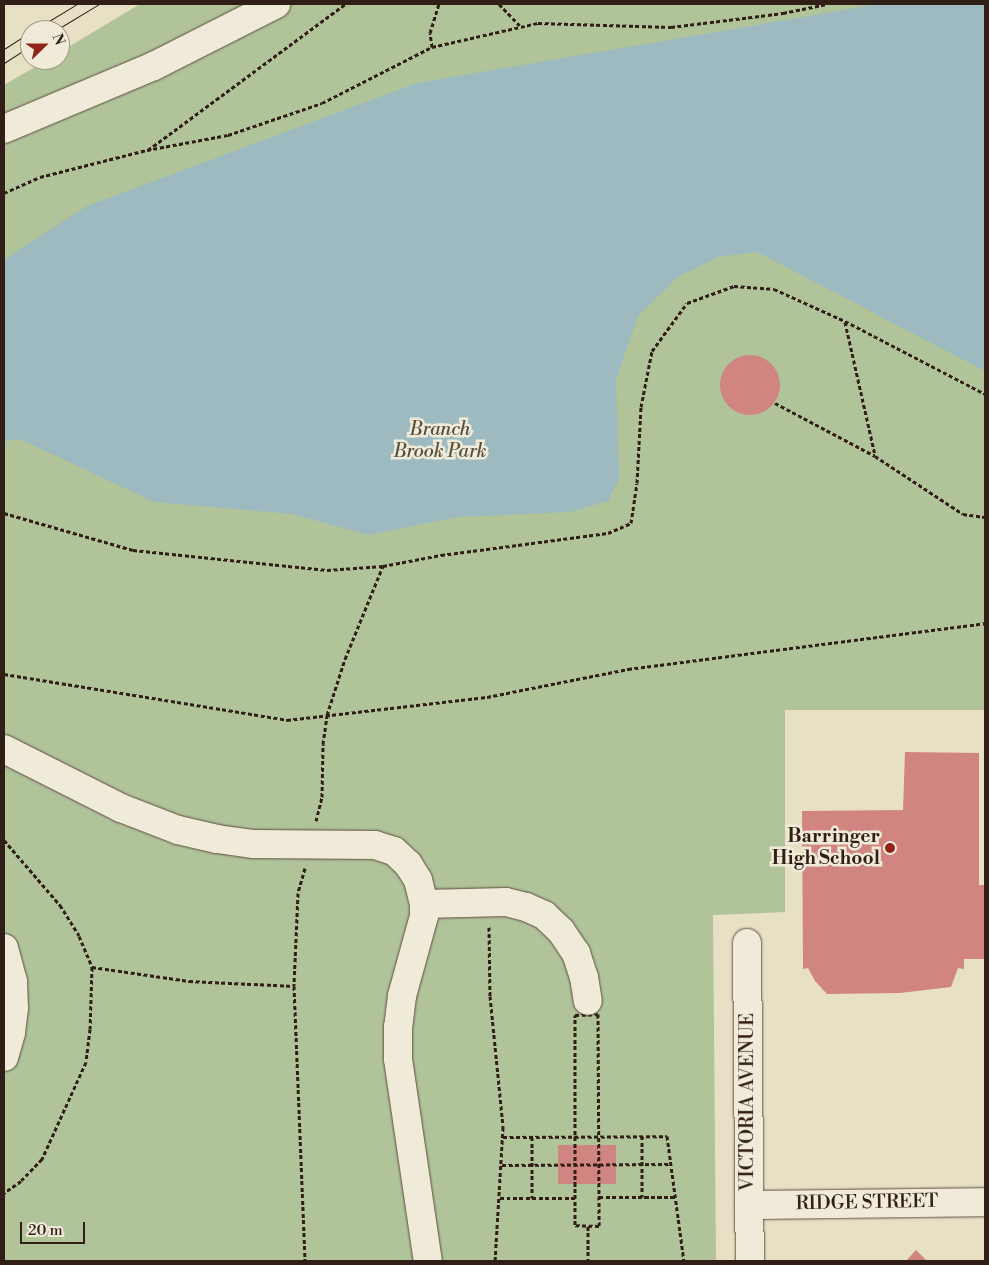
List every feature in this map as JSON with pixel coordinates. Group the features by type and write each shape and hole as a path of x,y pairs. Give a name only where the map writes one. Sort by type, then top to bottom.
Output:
{"street":[{"path":"4,129 154,66 276,4"},
{"path":"4,750 128,811 160,824 196,834 254,844 363,844 386,848 402,857 414,871 422,890 424,916 402,996 397,1043 399,1075 428,1261"},
{"path":"424,904 506,902 526,907 544,915 561,931 576,954 584,977 588,1001"},
{"name":"VICTORIA AVENUE","path":"747,943 750,1261"},
{"path":"4,948 13,981 14,1008 11,1033 4,1057"},
{"name":"RIDGE STREET","path":"749,1205 985,1202"}],"path":[{"path":"147,150 345,4"},
{"path":"432,47 430,33 439,4"},
{"path":"499,4 521,27"},
{"path":"4,194 40,177 147,150 228,135 322,103 432,47 538,23 671,27 783,13 827,4"},
{"path":"4,513 133,550 327,570 383,566 441,555 608,533 631,523 637,483 641,407 652,351 688,303 734,286 774,289 845,321 985,394"},
{"path":"845,321 875,456"},
{"path":"775,403 875,456 963,514 985,517"},
{"path":"316,824 322,797 323,744 327,715 345,659 383,566"},
{"path":"4,674 287,720 487,697 628,669 985,623"},
{"path":"4,840 60,905 79,936 92,967 90,1029 86,1062 42,1159 22,1181 4,1193"},
{"path":"305,1261 294,986 298,893 306,864"},
{"path":"489,931 490,996 504,1137 495,1261"},
{"path":"92,967 189,981 294,986"},
{"path":"575,1014 598,1014 599,1136 599,1226 575,1226 575,1014"},
{"path":"642,1136 642,1197"},
{"path":"504,1137 667,1136 684,1261"},
{"path":"532,1137 532,1198"},
{"path":"502,1165 671,1164"},
{"path":"599,1198 676,1197"},
{"path":"500,1198 576,1198"},
{"path":"588,1226 588,1261"}],"green space":[{"name":"Branch Brook Park","path":"140,4 985,4 985,710 785,710 785,912 713,915 716,1261 4,1261 4,85 30,70 70,70 70,46"}],"water":[{"path":"879,4 985,4 985,371 757,252 718,257 678,277 638,316 616,380 619,479 608,501 570,512 457,517 369,535 292,514 154,502 20,439 4,441 4,260 87,206 417,83"}],"building":[{"path":"744,355 756,355 767,360 775,368 780,379 778,397 767,410 756,415 744,415 733,410 725,402 720,391 720,379 725,368 733,360"},
{"name":"Barringer High School","path":"905,752 979,753 979,885 985,885 985,959 964,959 964,969 958,968 951,987 900,993 827,994 815,981 808,968 803,969 802,811 903,810"},
{"path":"558,1145 616,1145 616,1184 558,1184"},
{"path":"916,1250 927,1261 906,1261"}],"tram line":[{"path":"51,20 77,4"},
{"path":"70,22 99,4"},
{"path":"4,49 20,39"},
{"path":"4,63 20,53"}],"place":[{"name":"Barringer High School","path":"890,848"}]}
